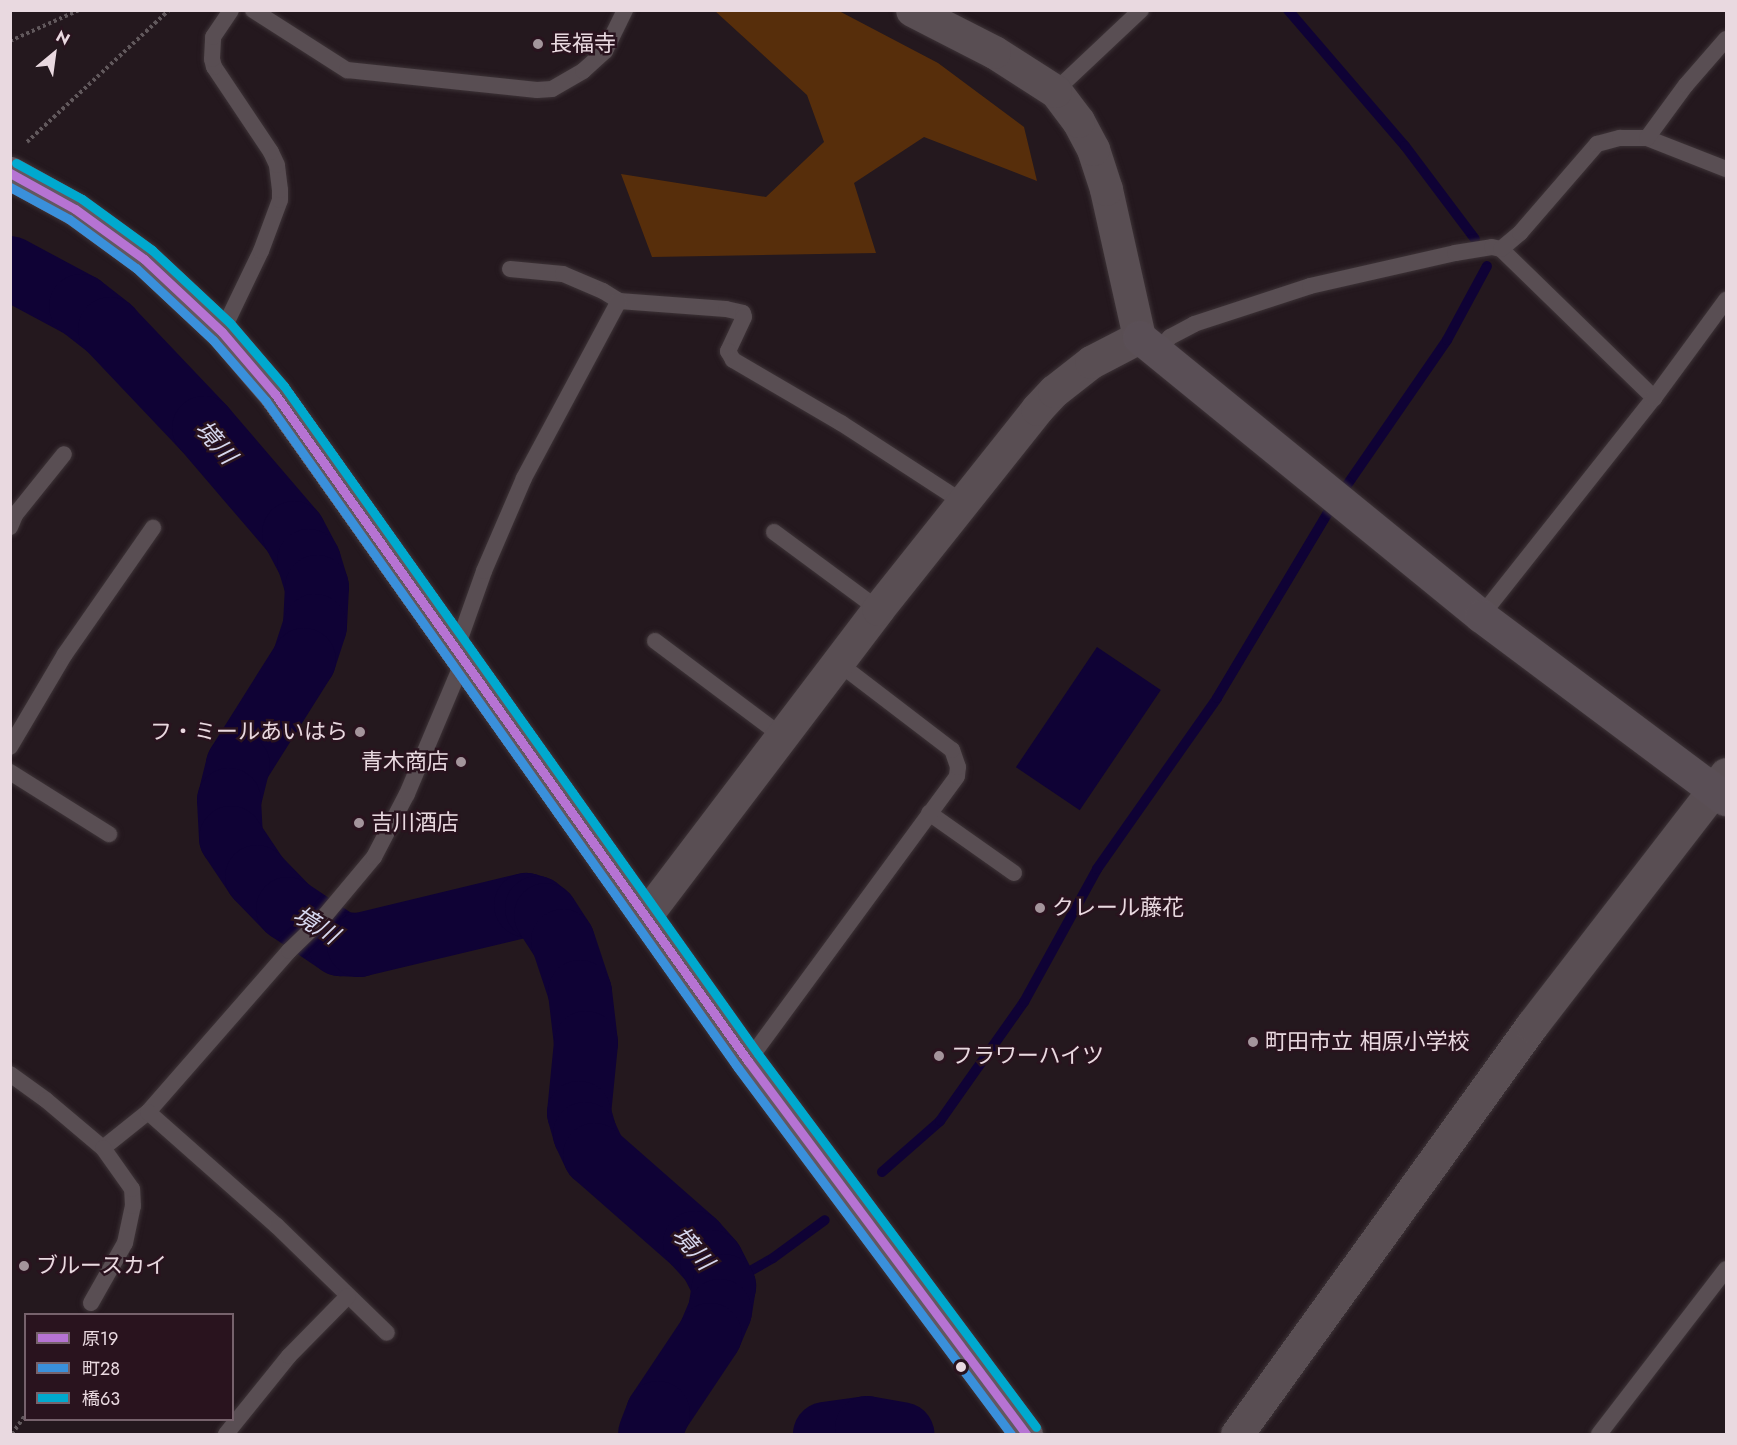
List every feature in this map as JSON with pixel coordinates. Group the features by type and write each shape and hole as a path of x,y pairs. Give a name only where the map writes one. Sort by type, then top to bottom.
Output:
{"main road":[{"path":"15,161 75,209 144,259 222,332 275,394 461,653 748,1061 1026,1434"}],"street":[{"path":"912,10 994,52 1054,92 1078,121 1093,149 1106,189 1148,345 1481,616 1722,788 1532,1025 1237,1434"},
{"path":"646,915 878,609 1054,391 1091,362 1148,345"}],"lane":[{"path":"222,332 261,251 280,200 277,165 271,152 214,67 213,37 231,10"},
{"path":"254,10 347,70 537,90 552,89 583,71 605,51 625,10"},
{"path":"1054,92 1141,10"},
{"path":"1647,138 1686,85 1726,39"},
{"path":"1501,249 1520,233 1597,144 1620,138 1647,138 1726,169"},
{"path":"1148,345 1170,337 1194,324 1310,286 1455,253 1492,247 1501,249 1654,398"},
{"path":"510,269 563,274 603,291 619,301 726,309 743,313 744,317 728,351 733,360 841,423 964,503"},
{"path":"1481,616 1654,398 1726,300"},
{"path":"103,1148 148,1112 290,951 323,918 374,856 391,827 461,653 484,571 524,478 619,301"},
{"path":"10,527 15,515 64,454"},
{"path":"10,747 65,654 153,528"},
{"path":"774,532 878,609"},
{"path":"655,641 782,736"},
{"path":"748,1061 957,776 958,766 952,750 837,662"},
{"path":"10,772 109,834"},
{"path":"929,813 1014,873"},
{"path":"10,1074 46,1100 103,1148 132,1189 133,1206 125,1243 91,1303"},
{"path":"148,1112 277,1226 387,1332"},
{"path":"1599,1434 1726,1269"},
{"path":"226,1434 289,1356 348,1296"}],"path":[{"path":"10,41 79,10"},
{"path":"15,161 169,10"},
{"path":"12,1434 24,1417"}],"shaded area":[{"path":"715,11 839,11 938,63 1024,127 1037,181 924,137 854,183 876,253 652,257 621,174 766,197 824,142 807,95"},
{"path":"1097,647 1161,690 1080,810 1016,767"}],"waterway":[{"path":"1288,10 1405,146 1475,239"},
{"path":"882,1172 940,1121 1024,1002 1097,869 1217,698 1327,514 1447,340 1487,266"},
{"name":"境川","path":"10,268 81,306 110,329 204,428 294,533 309,561 317,587 315,626 304,660 238,765 229,800 231,838 257,877 288,909 340,944 359,945 526,905 537,908 546,915 563,941 580,992 586,1043 579,1113 585,1134 595,1155 695,1243 712,1262 724,1286 720,1311 710,1335 658,1413 650,1434"},
{"path":"724,1286 773,1258 825,1220"},
{"name":"境川","path":"825,1434 867,1428 902,1434"}],"transit line":[{"name":"橋63","path":"16,163 82,199 152,250 230,323 284,386 758,1054 1036,1427"},
{"name":"原19","path":"10,173 75,209 144,259 222,332 275,394 748,1061 1026,1434"},
{"name":"町28","path":"10,187 69,219 136,268 213,340 266,401 738,1068 1011,1434"}],"place":[{"name":"長福寺","path":"538,44"},
{"name":"フ・ミールあいはら","path":"360,732"},
{"name":"青木商店","path":"461,762"},
{"name":"吉川酒店","path":"359,823"},
{"name":"クレール藤花","path":"1040,908"},
{"name":"町田市立 相原小学校","path":"1253,1042"},
{"name":"フラワーハイツ","path":"939,1056"},
{"name":"ブルースカイ","path":"24,1266"}]}
